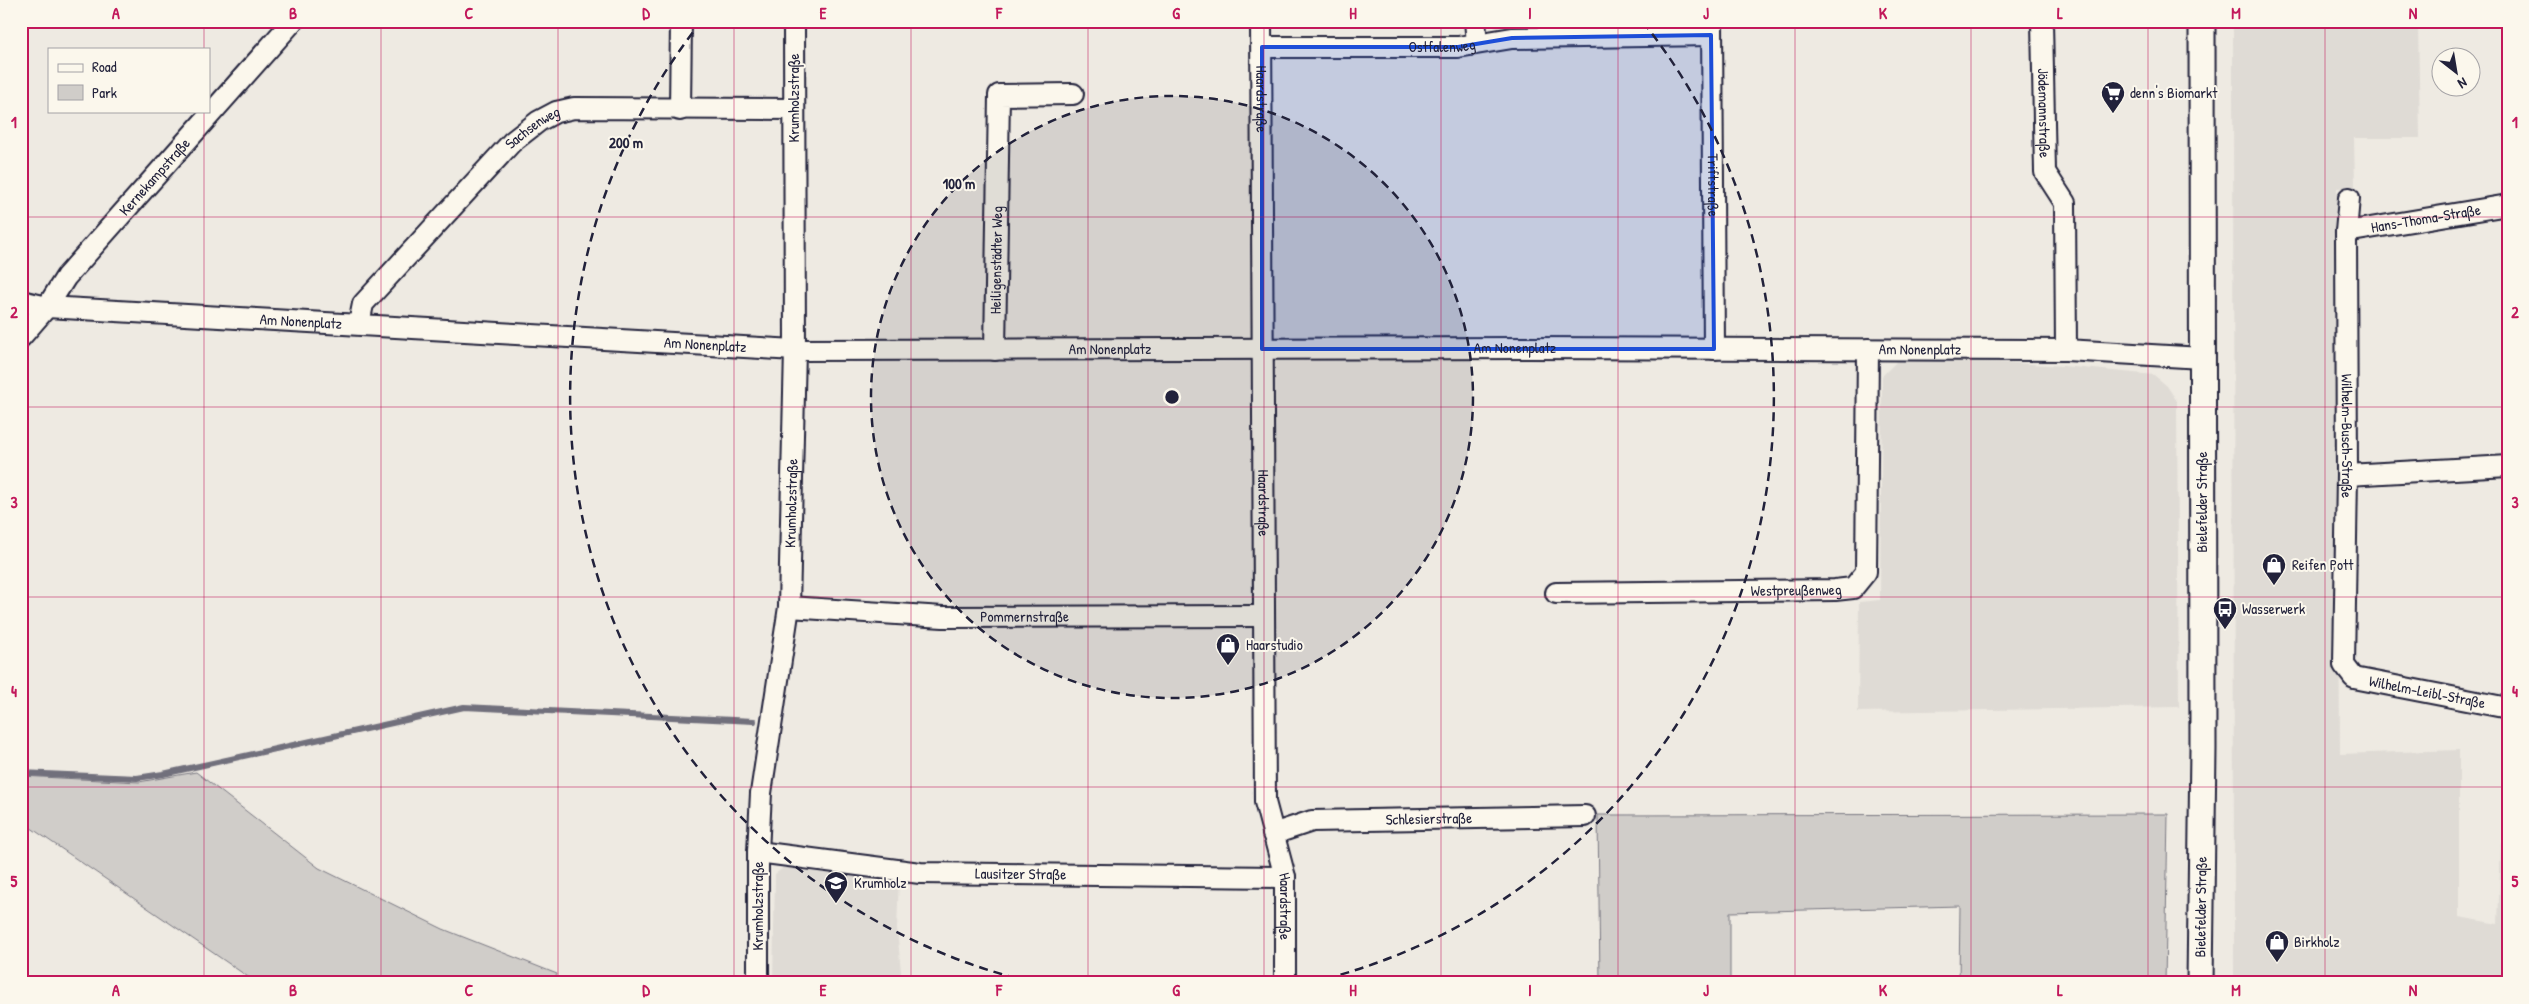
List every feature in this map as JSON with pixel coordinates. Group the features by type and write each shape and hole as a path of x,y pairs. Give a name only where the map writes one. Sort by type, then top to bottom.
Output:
{"main road":[{"name":"Bielefelder Straße","path":"2200,983 2203,748 2202,358 2204,185 2202,21"}],"street":[{"name":"Kernekampstraße","path":"21,337 47,308 66,277 293,21"},
{"path":"680,110 681,21"},
{"name":"Krumholzstraße","path":"758,983 758,852 761,793 789,607 795,350 794,21"},
{"name":"Haardstraße","path":"1261,21 1262,616 1265,802 1285,877 1285,983"},
{"path":"1475,21 1477,43"},
{"name":"Jödemannstraße","path":"2042,21 2045,172 2065,203 2066,350"},
{"name":"Ostfalenweg","path":"1262,47 1458,47 1512,38 1712,28"},
{"name":"Triftstraße","path":"1712,28 1714,349"},
{"name":"Heiligenstädter Weg","path":"995,350 999,96 1073,94"},
{"name":"Sachsenweg","path":"359,324 363,304 484,170 512,142 539,121 556,112 574,108 680,110 794,109"},
{"name":"Wilhelm-Busch-Straße","path":"2348,673 2344,665 2347,475 2346,232 2350,198"},
{"name":"Hans-Thoma-Straße","path":"2346,232 2508,206"},
{"name":"Am Nonenplatz","path":"21,301 47,308 359,324 795,350 2066,350 2202,358"},
{"name":"Westpreußenweg","path":"1556,593 1834,590 1854,588 1866,572 1868,349"},
{"path":"2347,475 2508,466"},
{"name":"Pommernstraße","path":"789,607 943,617 1262,616"},
{"name":"Wilhelm-Leibl-Straße","path":"2348,673 2354,678 2508,708"},
{"name":"Schlesierstraße","path":"1273,834 1312,821 1585,816"},
{"name":"Lausitzer Straße","path":"758,852 920,873 1285,877"}],"highlighted area":[{"path":"1711,35 1714,349 1262,349 1262,47 1458,47 1512,38"}],"shaded area":[{"path":"2233,21 2418,21 2420,138 2354,138 2355,187 2337,188 2340,754 2459,750 2459,917 2498,924 2501,843 2508,843 2508,983 2234,983"},
{"path":"1897,361 1983,361 2063,366 2154,375 2167,386 2177,401 2179,707 1858,712 1859,602 1880,600 1882,376"},
{"name":"Krumholz","path":"787,865 899,880 897,928 902,983 773,983 775,874"}],"green space":[{"path":"196,772 319,868 443,929 557,974 553,983 257,983 21,821 21,776 139,782"},
{"path":"2168,814 2165,983 1959,983 1960,906 1730,912 1730,983 1600,983 1598,815"}],"waterway":[{"path":"21,773 137,778 163,774 464,707 754,721"}],"place":[{"name":"denn's Biomarkt","path":"2113,114"},
{"name":"Reifen Pott","path":"2274,586"},
{"name":"Wasserwerk","path":"2225,630"},
{"name":"Haarstudio","path":"1228,666"},
{"name":"Krumholz","path":"836,904"},
{"name":"Birkholz","path":"2277,963"}]}
